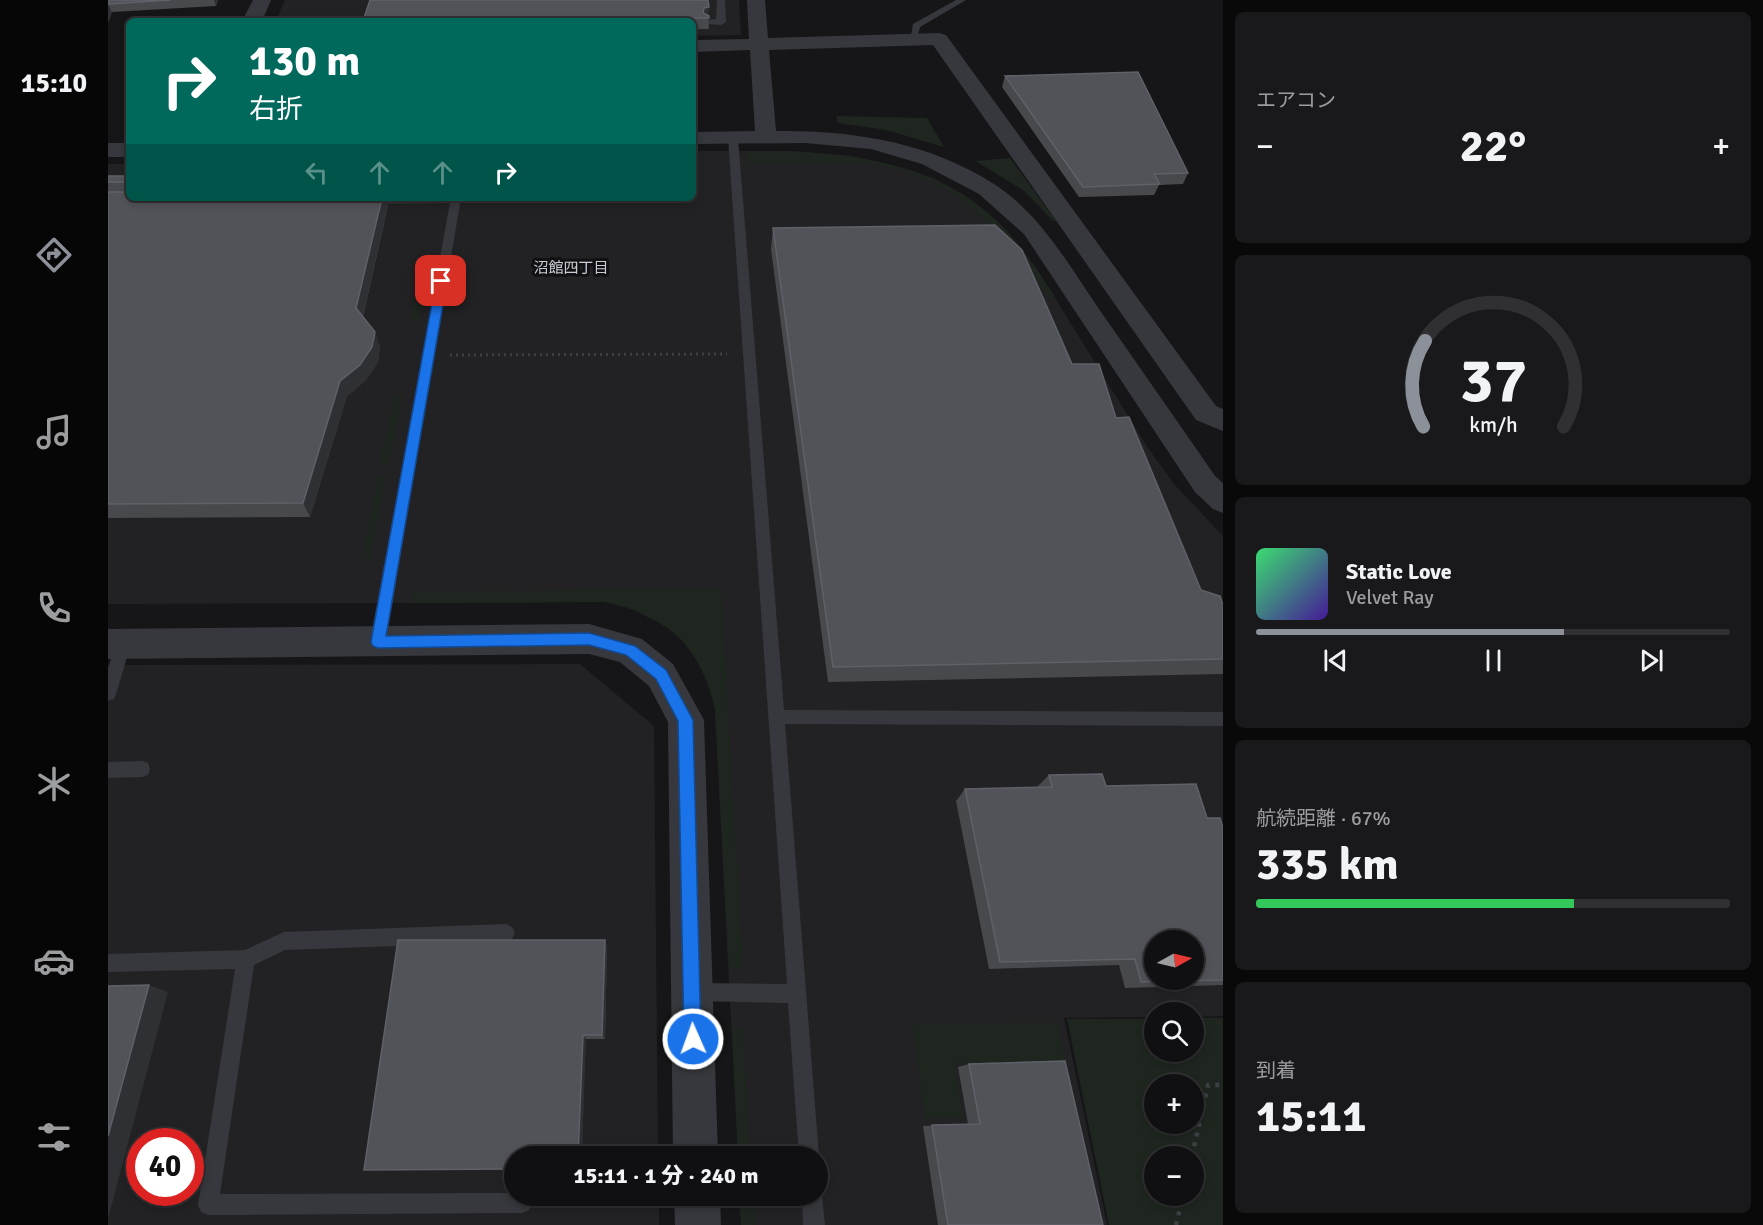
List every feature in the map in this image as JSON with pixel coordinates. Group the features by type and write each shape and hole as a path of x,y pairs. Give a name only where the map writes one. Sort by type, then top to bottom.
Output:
{"street":[{"path":"253,18 262,0"},
{"path":"756,0 766,137"},
{"path":"696,46 939,39 1206,413 1223,422"},
{"path":"696,138 805,137 872,143 930,159 987,189 1032,229 1204,484 1223,501"},
{"path":"108,150 126,150"},
{"path":"115,644 589,639 630,650 661,675 686,720 696,1146"},
{"path":"697,1206 698,1225"}],"lane":[{"path":"708,22 721,22 722,0"},
{"path":"912,40 916,26 962,0"},
{"path":"732,138 808,1146"},
{"path":"378,642 456,201"},
{"path":"108,694 115,644"},
{"path":"776,717 1223,718"},
{"path":"108,770 142,769"},
{"path":"108,963 246,959 284,941 506,933"},
{"path":"246,959 208,1205 504,1203"},
{"path":"691,992 796,994"},
{"path":"813,1206 814,1225"}],"path":[{"path":"429,355 749,354"},
{"path":"1194,1146 1208,1085 1223,1085"},
{"path":"1176,1225 1181,1206"}],"shaded area":[{"path":"285,0 739,0 741,35 696,36 696,18 277,18"},
{"path":"836,116 927,118 944,147 886,130 838,123"},
{"path":"696,151 794,151 852,156 904,168 933,178 963,194 1006,230 1018,244 1037,269 1148,448 1174,484 1223,536 1223,1016 1204,1017 1204,1002 1144,1002 1144,1017 1064,1018 1107,1225 741,1225 740,1206 828,1206 828,1146 737,1146 715,709 709,685 689,646 672,630 626,606 604,602 108,604 108,164 126,164 126,201 696,201"},
{"path":"746,151 816,153 851,157 918,173 950,187 979,206 1006,230 1026,254 1055,297 1049,299 1015,252 976,211 953,194 928,180 901,170 867,163 748,164"},
{"path":"1010,158 1056,221 1053,221 1023,190 975,161"},
{"path":"421,264 429,264 418,320 410,321"},
{"path":"395,394 403,394 389,463 380,463"},
{"path":"386,476 370,558 362,557 378,477"},
{"path":"721,589 743,968 729,969 715,709 701,668 678,637 646,615 604,602 412,603 413,592"},
{"path":"580,664 654,726 658,1146 504,1146 504,1206 659,1206 659,1225 108,1225 108,665"},
{"path":"1204,1018 1223,1018 1223,1225 1109,1225 1067,1019 1144,1019 1144,1062 1204,1062"},
{"path":"1058,1023 1066,1062 955,1063 963,1118 925,1118 912,1024"},
{"path":"732,1028 743,1028 749,1146 738,1146"},
{"path":"740,1206 753,1206 754,1225 741,1225"}],"building":[{"path":"108,0 171,0 108,4"},
{"path":"370,0 708,0 709,7 704,8 703,13 709,18 364,18"},
{"path":"1138,72 1188,173 1154,174 1160,184 1083,187 1005,76"},
{"path":"108,176 126,176 126,182 108,182"},
{"path":"108,192 126,192 126,201 381,201 356,308 375,332 372,347 360,365 340,381 303,503 108,504"},
{"path":"995,225 1022,250 1072,364 1099,364 1116,418 1129,417 1201,590 1220,596 1223,605 1223,659 833,667 773,228"},
{"path":"1102,774 1106,786 1196,784 1207,818 1220,818 1223,828 1223,980 1204,980 1204,930 1144,930 1144,982 1141,982 1135,959 1000,962 965,789 1052,787 1049,775"},
{"path":"398,940 605,940 602,1035 583,1035 578,1146 504,1146 504,1169 364,1170"},
{"path":"149,985 108,1136 108,986"},
{"path":"1065,1061 1103,1225 948,1225 932,1125 980,1124 969,1064"}],"district":[{"name":"沼館四丁目","path":"571,268"}],"route":[{"path":"441,281 378,642 589,639 630,650 661,675 686,720 693,1039"}]}
